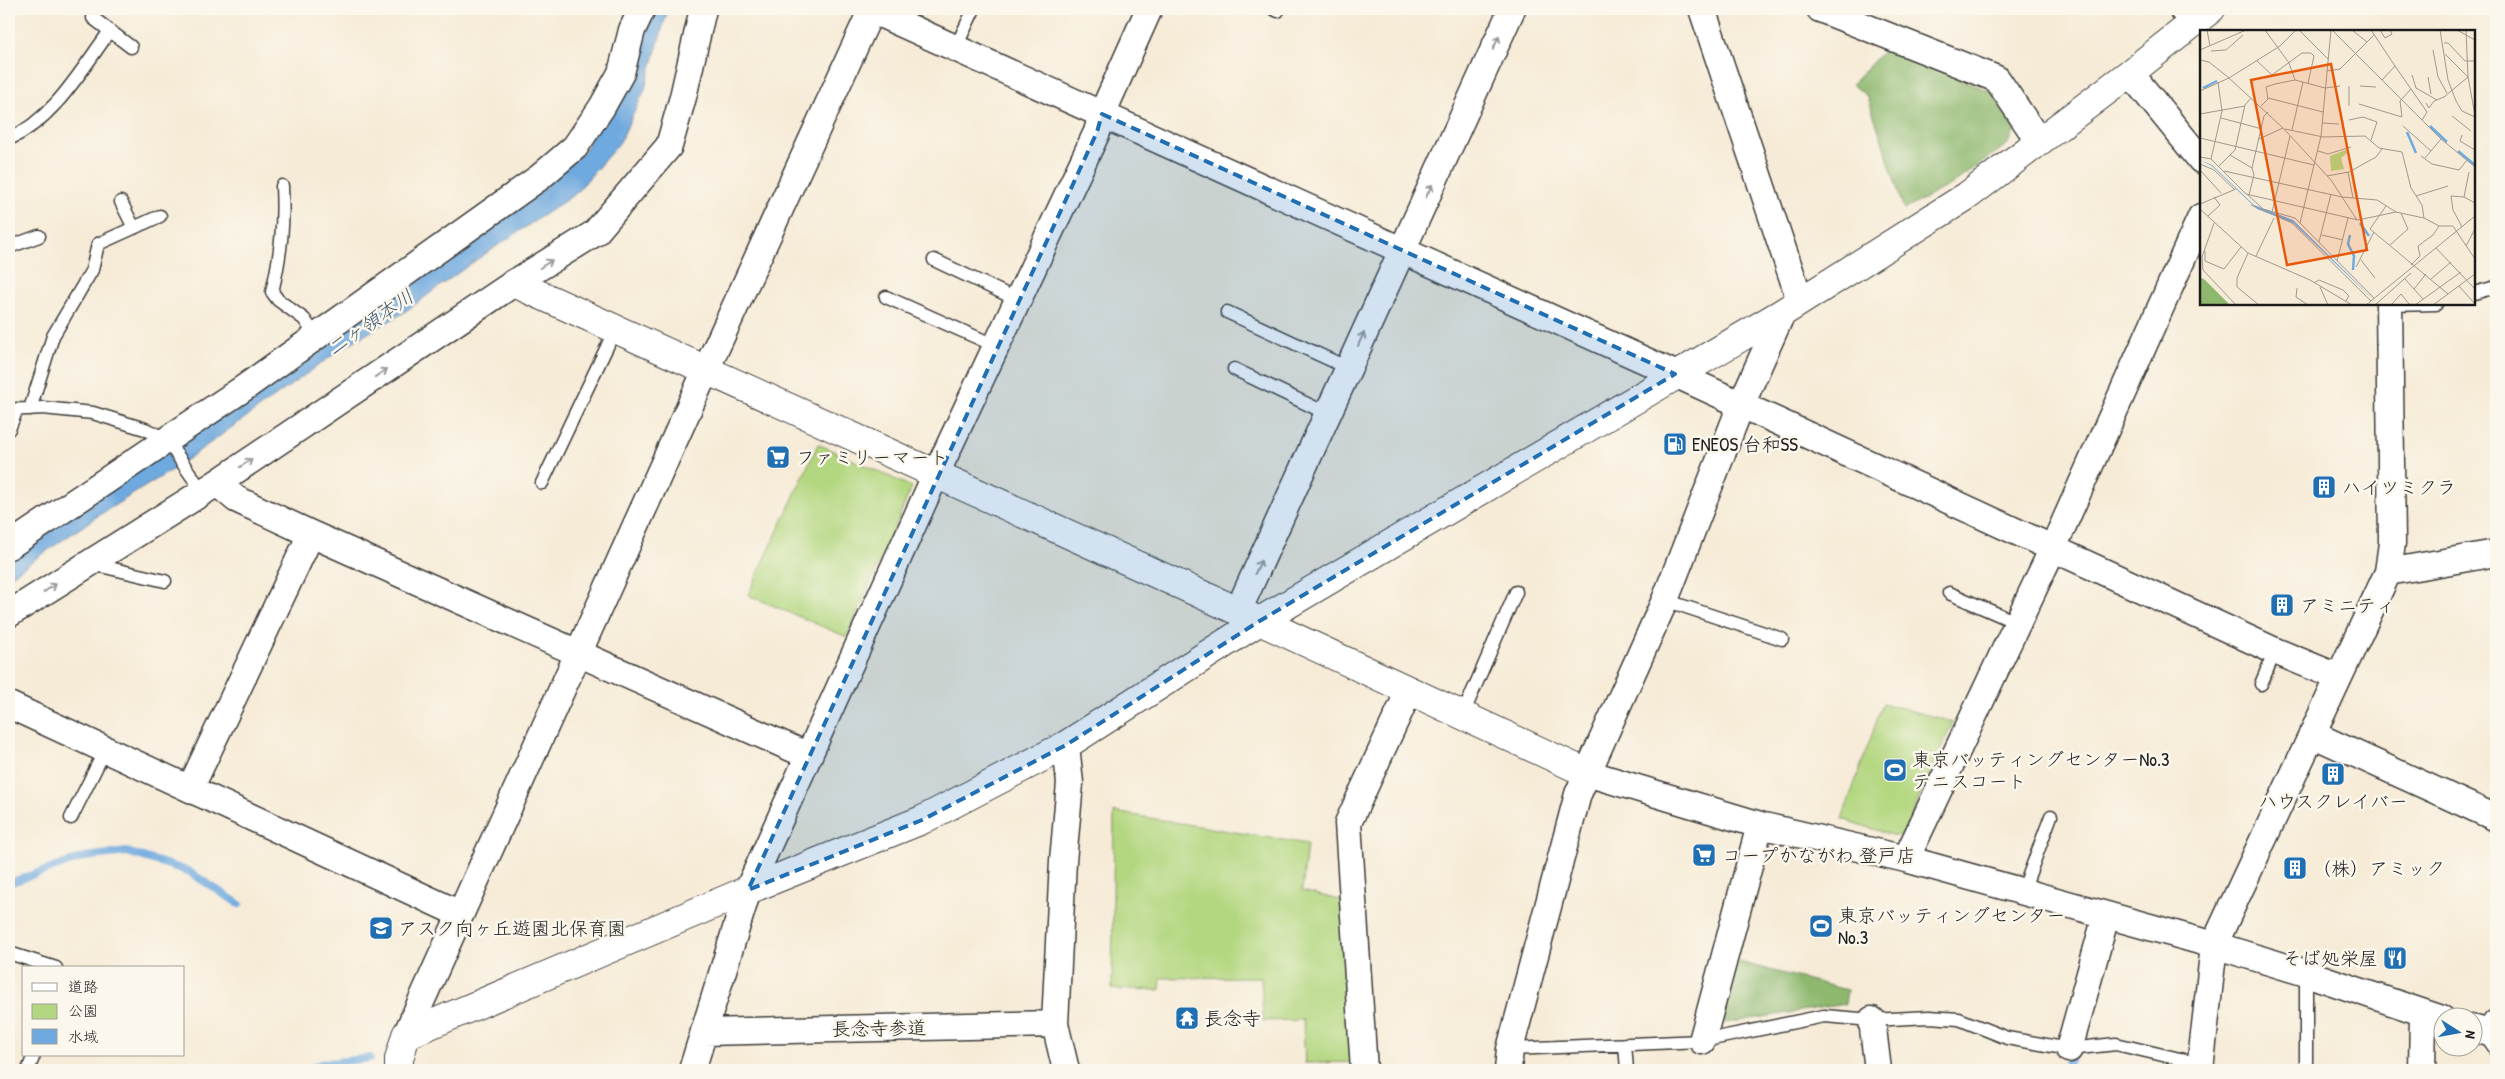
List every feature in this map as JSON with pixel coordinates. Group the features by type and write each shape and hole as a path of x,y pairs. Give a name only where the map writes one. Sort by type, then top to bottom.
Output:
{"street":[{"path":"9,546 244,388 495,211 540,177 575,147 602,107 622,73 632,30 642,9"},
{"path":"9,614 209,487 514,283 595,233 669,146 683,97 703,9"},
{"path":"399,1070 399,1059 406,1035 871,9 1676,374 2275,651 2338,678"},
{"path":"692,1070 748,890 936,474 1097,132 1102,114 1149,9"},
{"path":"1248,617 1328,414 1512,9"},
{"path":"1509,1060 1578,794 1665,600 1742,405 1791,306 1702,9"},
{"path":"406,1035 748,890 922,820 1066,744 1248,617 1676,374 1791,306 1967,196 2038,140 2130,73 2181,18 2211,9"},
{"path":"1835,12 1997,79 2038,140"},
{"path":"2130,73 2200,159"},
{"path":"1906,859 2053,548 2200,219"},
{"path":"514,283 1462,714 1587,773 1760,825 1906,859 2214,945 2306,973 2432,1016"},
{"path":"2200,1067 2214,945 2388,572 2392,543 2389,305"},
{"path":"209,487 578,655 809,756"},
{"path":"190,789 311,534"},
{"path":"2388,572 2496,553"},
{"path":"1364,1070 1348,823 1409,691"},
{"path":"9,705 460,914"},
{"path":"2312,734 2496,818"},
{"path":"1066,744 1070,783 1063,861 1055,1024 1066,1070"},
{"path":"1702,1041 1760,825"},
{"path":"2069,1050 2106,916"},
{"path":"1872,1020 1878,1070"},
{"path":"2422,1070 2432,1021"},
{"name":"長念寺参道","path":"704,1032 1055,1024"}],"lane":[{"path":"956,47 974,9"},
{"path":"93,18 131,47"},
{"path":"9,139 19,135 58,102 110,32"},
{"path":"282,186 284,223 280,256 272,292 278,300 304,319 316,336"},
{"path":"121,202 134,228"},
{"path":"9,429 53,336 92,270 98,244 160,216"},
{"path":"9,247 39,236"},
{"path":"934,260 1018,300"},
{"path":"2475,293 2496,287"},
{"path":"886,297 996,346"},
{"path":"1226,312 1348,368"},
{"path":"542,483 615,330"},
{"path":"1234,369 1328,414"},
{"path":"19,409 93,413 145,429 166,439 209,487"},
{"path":"89,563 164,581"},
{"path":"1462,714 1516,592"},
{"path":"1949,593 2018,623"},
{"path":"1665,600 1782,639"},
{"path":"2261,684 2275,651"},
{"path":"71,818 105,750"},
{"path":"2023,891 2051,816"},
{"path":"9,953 50,966"},
{"path":"2306,973 2306,1070"},
{"path":"1509,1060 1625,1044 1702,1041 1824,1016 1872,1020 1929,1017 1959,1019 2007,1038 2069,1050 2116,1044 2200,1067"},
{"path":"1625,1044 1627,1070"},
{"path":"28,1070 34,1056"}],"highlighted area":[{"path":"1102,114 1675,374 1258,622 1066,745 922,820 748,890 1097,132"}],"green space":[{"path":"1884,50 1991,91 2015,129 2008,144 1955,182 1904,210 1868,97 1852,84"},
{"path":"818,444 912,487 847,637 748,595"},
{"name":"東京バッティングセンターNo.3 テニスコート","path":"1883,703 1953,722 1903,834 1895,836 1842,819"},
{"path":"1114,812 1307,844 1302,891 1344,901 1354,1062 1305,1063 1303,1020 1263,1021 1261,977 1161,978 1160,990 1112,989"},
{"path":"1739,962 1847,990 1845,1004 1725,1023 1723,1020"}],"water":[{"name":"二ヶ領本川","path":"649,9 668,9 645,89 620,142 575,194 473,262 403,313 344,347 175,468 96,517 9,577 9,557 398,293 537,195 585,150"}],"waterway":[{"path":"9,883 84,857 127,852 188,871 239,904"},
{"path":"2065,1070 2073,1054"},
{"path":"307,1070 321,1064 370,1058"}],"place":[{"name":"ENEOS 台和SS","path":"1675,444"},
{"name":"ファミリーマート","path":"778,457"},
{"name":"ハイツミクラ","path":"2324,487"},
{"name":"アミニティ","path":"2282,605"},
{"name":"東京バッティングセンターNo.3 テニスコート","path":"1895,770"},
{"name":"ハウスクレイバー","path":"2333,774"},
{"name":"コープかながわ 登戸店","path":"1704,855"},
{"name":"（株）アミック","path":"2295,868"},
{"name":"東京バッティングセンター No.3","path":"1821,926"},
{"name":"アスク向ヶ丘遊園北保育園","path":"381,928"},
{"name":"そば処栄屋","path":"2395,958"},
{"name":"長念寺","path":"1187,1018"}]}
